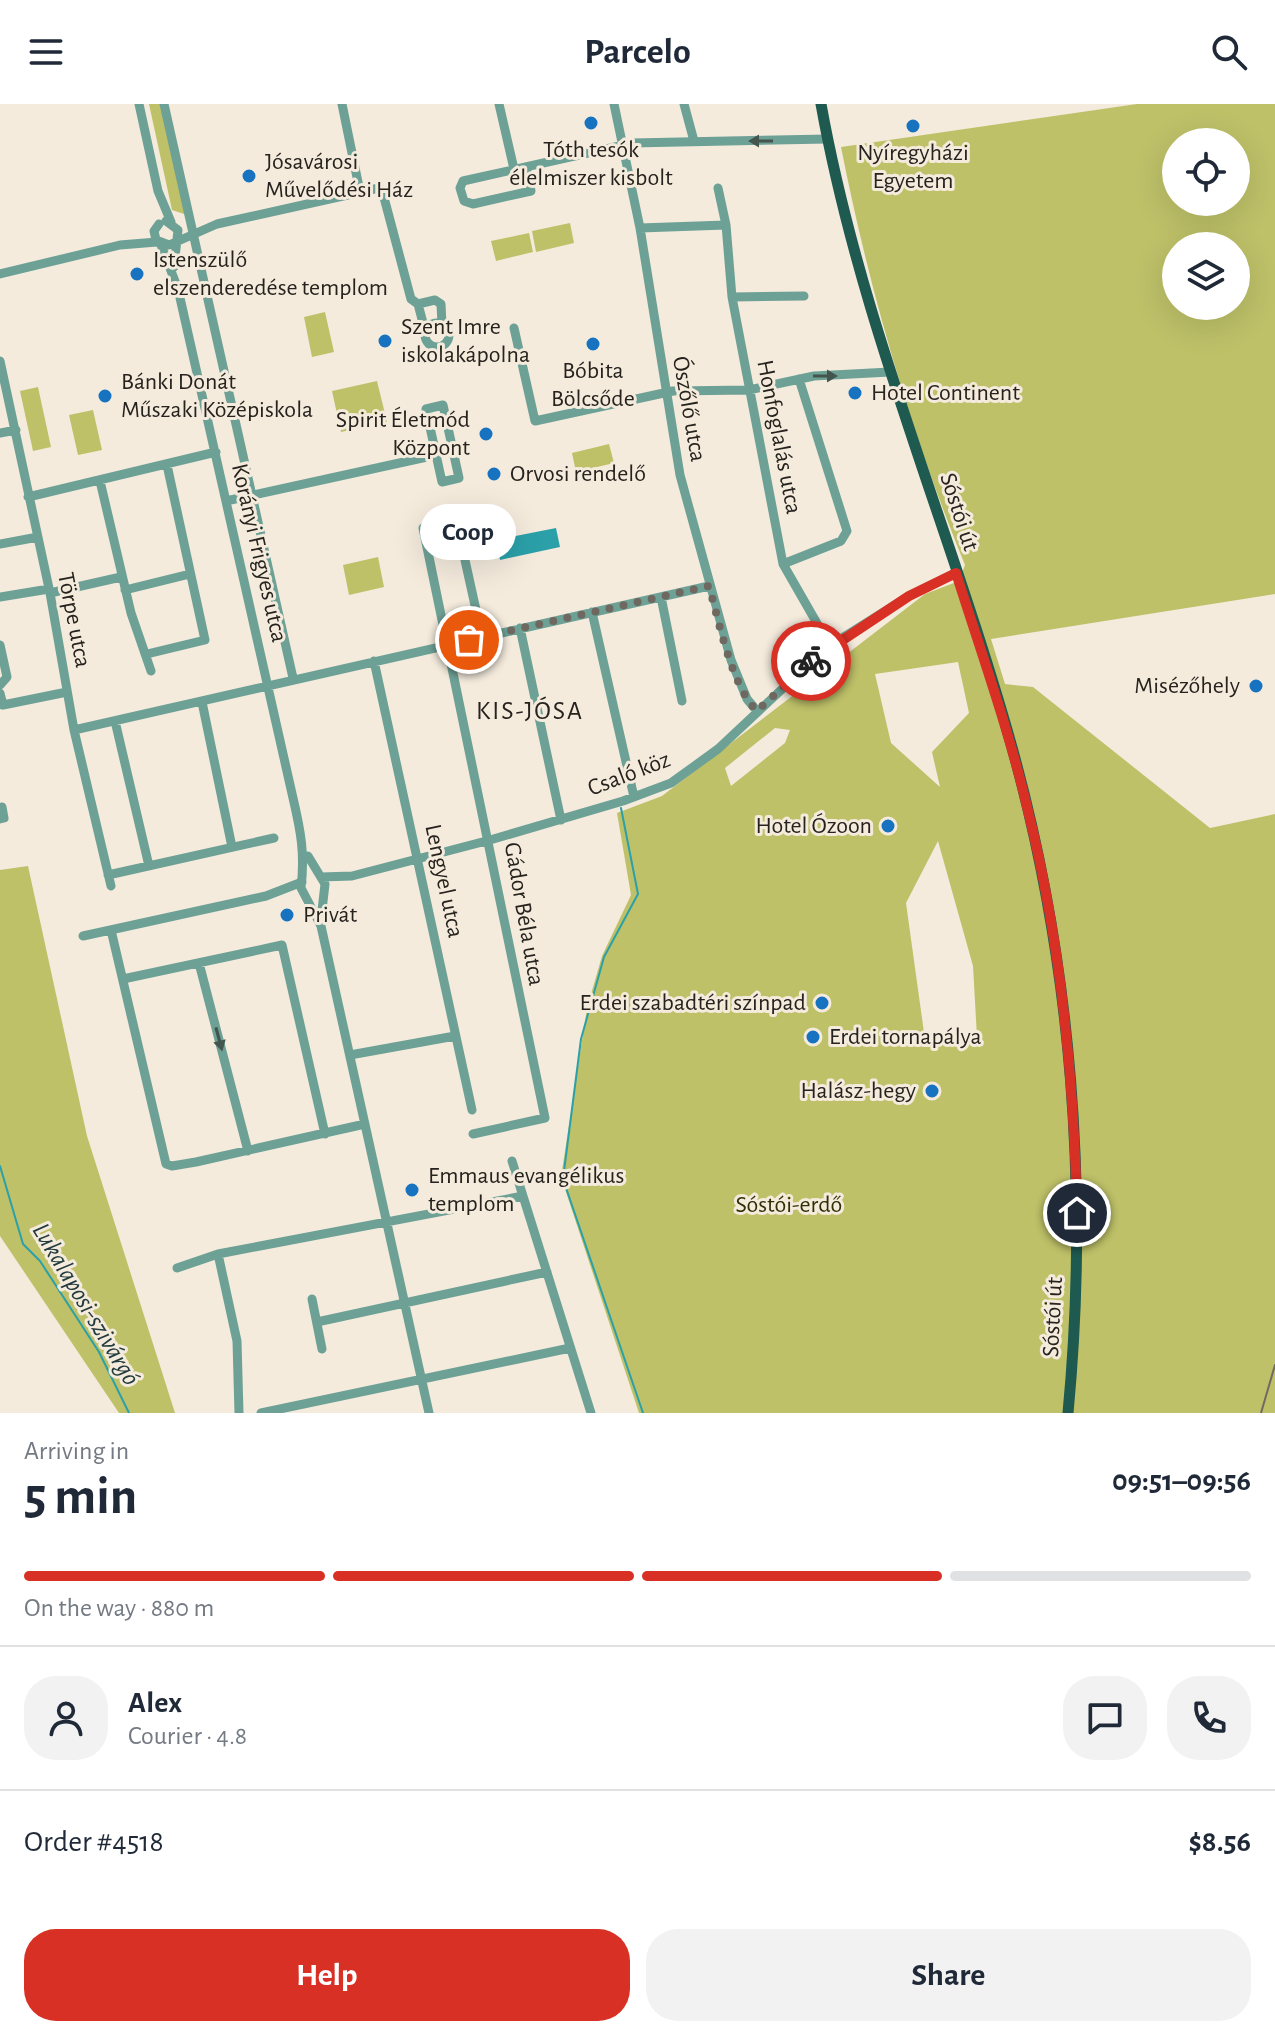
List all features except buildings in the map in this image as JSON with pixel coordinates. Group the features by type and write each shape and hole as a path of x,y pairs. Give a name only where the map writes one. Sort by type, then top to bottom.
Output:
{"main road":[{"name":"Sóstói út","path":"821,104 890,372 991,677 1029,812 1063,998 1075,1154 1077,1238 1068,1413"}],"street":[{"name":"Korányi Frigyes utca","path":"139,104 158,191 178,233 174,270"},
{"name":"Korányi Frigyes utca","path":"164,104 293,678"},
{"path":"342,104 360,192"},
{"path":"499,104 514,169"},
{"name":"Ószőlő utca","path":"614,104 640,228 680,475 731,660 747,699 757,711"},
{"path":"684,104 694,141"},
{"path":"526,167 531,191 473,204 464,201 460,188 463,181 624,145 828,139"},
{"name":"Honfoglalás utca","path":"718,188 726,225 732,297 783,564 830,646"},
{"path":"0,274 158,236 173,224 192,229 360,192 382,190 411,299 418,304 423,323 429,326 442,324 447,328 449,338 438,347 429,344 426,338 429,326"},
{"name":"Korányi Frigyes utca","path":"158,191 158,236 174,270 304,845 319,876 323,893 321,926"},
{"path":"640,228 726,225"},
{"path":"158,236 175,242 192,229"},
{"path":"732,297 804,296"},
{"path":"418,304 435,300 441,304 442,324"},
{"path":"514,328 535,421 665,394 749,390 799,379 890,372"},
{"name":"Törpe utca","path":"0,361 49,591 74,730 111,886"},
{"path":"783,564 841,541 847,531 799,379"},
{"path":"443,405 459,478 442,482 436,455 426,409 443,405"},
{"path":"0,433 16,430"},
{"path":"28,497 216,452"},
{"path":"226,501 436,455"},
{"path":"147,654 205,640 167,465"},
{"path":"100,481 121,577 151,671"},
{"name":"Gádor Béla utca","path":"473,1134 545,1118 502,919 490,840 423,528 450,522 460,531 482,637"},
{"path":"0,544 38,537"},
{"name":"Csaló köz","path":"319,876 352,876 490,840 634,797 684,775 830,646 909,596 956,573"},
{"path":"125,590 190,574"},
{"path":"0,597 121,577"},
{"path":"74,730 709,586"},
{"path":"661,597 682,701"},
{"path":"592,612 634,797"},
{"path":"520,628 561,820"},
{"path":"0,645 7,677 0,685"},
{"name":"Lengyel utca","path":"374,661 472,1110"},
{"path":"0,693 3,705 67,692"},
{"path":"202,702 232,847"},
{"path":"115,721 149,866"},
{"path":"0,819 4,818 2,807"},
{"path":"108,875 274,838"},
{"name":"Korányi Frigyes utca","path":"304,845 304,888 321,926 429,1413"},
{"path":"304,888 319,876"},
{"name":"Csaló köz","path":"323,893 352,876"},
{"path":"83,936 281,891 304,888 323,893"},
{"path":"111,930 166,1164 172,1166 248,1151 365,1124"},
{"path":"123,979 282,945 325,1134"},
{"path":"199,963 248,1151"},
{"path":"350,1055 455,1036"},
{"path":"512,1161 591,1413"},
{"path":"177,1268 218,1254 523,1196"},
{"path":"218,1254 237,1341 239,1413"},
{"path":"317,1322 547,1272"},
{"path":"312,1299 322,1349"},
{"path":"261,1413 570,1348"}],"green space":[{"path":"149,104 161,104 187,215 172,210"},
{"name":"Sóstói-erdő","path":"1137,104 1275,104 1275,594 991,639 1005,684 1033,687 1210,828 1275,814 1275,1413 639,1413 561,1177 587,1008 602,956 631,895 617,813 662,796 925,594 959,581 965,565 909,411 878,306 841,147","holes":["958,662 969,713 932,752 940,787 891,743 875,674","775,728 790,730 785,743 731,786 725,768","938,841 973,966 977,1037 926,1047 906,903"]},
{"path":"570,223 574,243 536,252 532,231"},
{"path":"529,233 533,252 496,261 491,241"},
{"path":"325,312 334,352 312,357 304,317"},
{"path":"377,381 387,422 341,432 332,391"},
{"path":"38,387 51,447 33,451 20,391"},
{"path":"93,410 102,450 78,455 69,415"},
{"path":"609,444 614,463 576,472 572,453"},
{"path":"378,557 384,587 349,595 343,565"},
{"path":"28,866 87,1136 175,1413 119,1413 0,1236 0,870"}],"water":[{"path":"556,528 560,547 500,560 496,540"}],"waterway":[{"path":"621,808 638,894 604,957 581,1039 563,1179 643,1413"},
{"name":"Lukalaposi-szivárgó","path":"0,1166 23,1244 40,1261 99,1352 129,1413"}],"railway":[{"path":"1261,1413 1275,1365"}],"way so far":[{"path":"469,640 709,586 731,660 747,699 757,711 811,661"}],"place":[{"name":"Tóth tesók élelmiszer kisbolt","path":"591,123"},
{"name":"Nyíregyházi Egyetem","path":"913,126"},
{"name":"Jósavárosi Művelődési Ház","path":"249,176"},
{"name":"Istenszülő elszenderedése templom","path":"137,274"},
{"name":"Szent Imre iskolakápolna","path":"385,341"},
{"name":"Bóbita Bölcsőde","path":"593,344"},
{"name":"Hotel Continent","path":"855,393"},
{"name":"Bánki Donát Műszaki Középiskola","path":"105,396"},
{"name":"Spirit Életmód Központ","path":"486,434"},
{"name":"Orvosi rendelő","path":"494,474"},
{"name":"Coop","path":"469,640"},
{"name":"Misézőhely","path":"1256,686"},
{"name":"Hotel Ózoon","path":"888,826"},
{"name":"Privát","path":"287,915"},
{"name":"Erdei szabadtéri színpad","path":"822,1003"},
{"name":"Erdei tornapálya","path":"813,1037"},
{"name":"Halász-hegy","path":"932,1091"},
{"name":"Emmaus evangélikus templom","path":"412,1190"}],"district":[{"name":"KIS-JÓSA","path":"530,711"}],"route":[{"path":"811,661 826,648 909,596 956,573 1013,750 1040,862 1063,998 1070,1067 1077,1213"}]}
